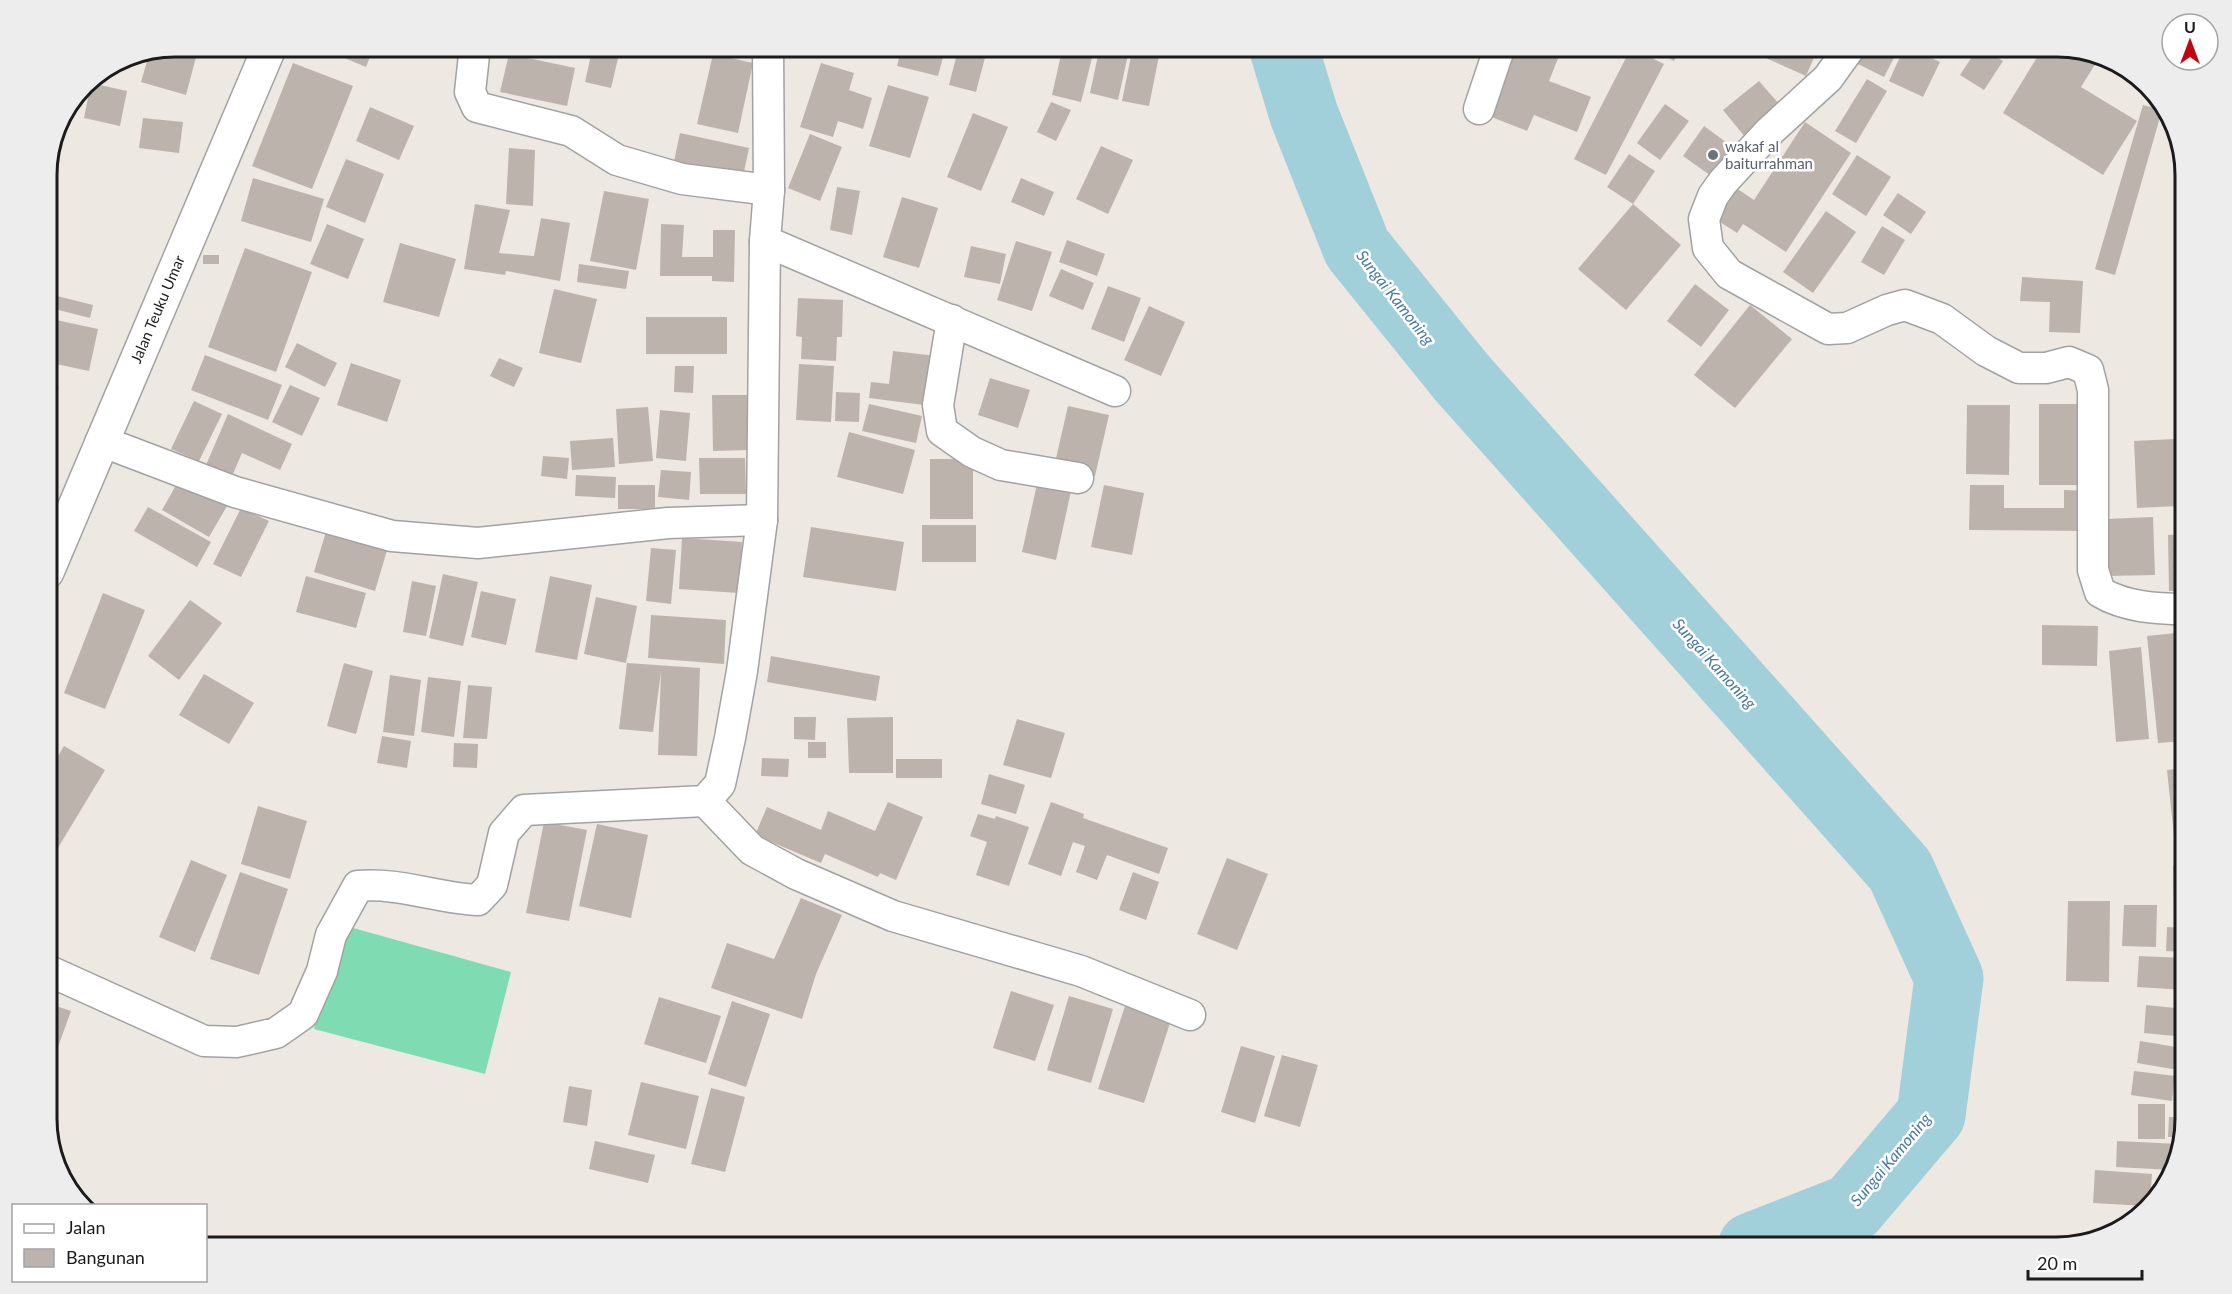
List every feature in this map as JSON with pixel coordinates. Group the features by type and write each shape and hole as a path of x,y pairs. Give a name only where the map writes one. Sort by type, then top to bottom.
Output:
{"street":[{"name":"Jalan Teuku Umar","path":"57,548 265,57"},
{"path":"474,57 470,92 477,107 571,131 617,160 682,178 769,190"},
{"path":"57,975 204,1041 237,1042 276,1033 303,1014 322,971 331,935 358,886 381,884 451,899 478,900 492,885 504,833 524,810 705,801 720,783 730,738 762,520 765,241 769,190 768,57"},
{"path":"1479,109 1496,57"},
{"path":"1843,57 1828,78 1769,132 1713,196 1704,219 1708,249 1729,274 1828,329 1847,328 1887,310 1905,305 1942,319 1986,351 2019,368 2046,368 2069,362 2088,370 2093,390 2093,570 2100,592 2110,598 2136,605 2175,608"},
{"path":"765,241 1115,391"},
{"path":"952,320 938,405 942,431 972,452 1001,465 1078,478"},
{"path":"101,441 236,492 392,536 478,543 668,523 762,520"},
{"path":"705,801 752,850 796,874 892,916 1081,971 1190,1016"}],"green space":[{"path":"346,926 511,972 485,1074 314,1029"}],"building":[{"path":"196,57 186,95 141,82 147,60"},
{"path":"342,57 370,57 366,67"},
{"path":"508,57 523,57 575,68 567,106 500,92"},
{"path":"591,57 618,57 611,88 585,82"},
{"path":"712,57 726,57 753,63 738,133 697,124"},
{"path":"899,57 943,57 938,76 897,66"},
{"path":"956,57 985,57 976,92 949,85"},
{"path":"1061,57 1092,57 1081,102 1052,95"},
{"path":"1098,57 1128,57 1118,100 1090,93"},
{"path":"1131,57 1159,57 1149,106 1122,101"},
{"path":"1512,57 1559,57 1549,81 1591,97 1577,132 1534,115 1527,131 1489,116"},
{"path":"1626,57 1650,57 1664,64 1606,175 1574,159"},
{"path":"1764,57 1814,57 1806,76"},
{"path":"1854,57 1894,57 1884,77 1852,61"},
{"path":"1900,57 1929,57 1940,62 1923,97 1889,81"},
{"path":"1972,57 1997,57 2003,61 1984,90 1960,75"},
{"path":"2037,57 2057,57 2095,64 2081,87 2137,121 2103,175 2003,113"},
{"path":"293,63 353,86 312,189 252,166"},
{"path":"821,63 854,73 849,90 872,98 863,129 838,121 833,137 800,127"},
{"path":"1867,79 1887,91 1856,143 1835,131"},
{"path":"1759,81 1786,112 1750,143 1723,110"},
{"path":"99,85 127,91 120,126 84,118 89,95"},
{"path":"888,85 929,97 910,158 869,146"},
{"path":"1051,102 1071,110 1056,141 1037,132"},
{"path":"1665,104 1689,121 1660,160 1637,143"},
{"path":"2143,105 2154,108 2160,118 2115,275 2095,269"},
{"path":"370,107 414,126 399,160 356,141"},
{"path":"973,113 1008,127 981,191 947,177"},
{"path":"143,118 183,122 179,153 139,148"},
{"path":"1805,122 1851,153 1786,252 1743,224 1737,233 1709,215 1730,184 1754,200"},
{"name":"wakaf al baiturrahman","path":"1704,126 1742,154 1721,183 1683,156"},
{"path":"680,133 749,148 742,181 673,166"},
{"path":"810,134 842,147 820,201 788,188"},
{"path":"1101,146 1133,160 1108,214 1076,199"},
{"path":"509,148 535,150 533,206 506,204"},
{"path":"1629,154 1655,171 1633,204 1607,187"},
{"path":"1857,155 1891,177 1866,216 1832,194"},
{"path":"346,159 384,174 365,223 326,207"},
{"path":"253,178 324,199 311,242 241,221"},
{"path":"1021,178 1054,192 1044,216 1011,202"},
{"path":"837,187 860,191 852,235 830,230"},
{"path":"604,191 649,199 636,270 590,261"},
{"path":"1898,193 1926,212 1911,234 1883,215"},
{"path":"902,197 938,208 919,268 883,257"},
{"path":"475,204 510,210 499,253 534,256 541,218 570,223 560,281 506,271 505,275 464,269"},
{"path":"1633,204 1681,245 1626,310 1578,269"},
{"path":"1826,211 1856,232 1813,293 1783,272"},
{"path":"327,224 364,239 348,279 310,264"},
{"path":"661,224 684,225 682,257 713,257 713,230 735,230 734,282 712,281 712,276 660,276"},
{"path":"1882,226 1905,240 1884,275 1861,262"},
{"path":"1067,240 1105,254 1097,276 1059,262"},
{"path":"1016,241 1052,252 1032,311 997,300"},
{"path":"400,243 456,259 439,317 383,302"},
{"path":"971,246 1006,254 1000,284 964,277"},
{"path":"245,248 312,272 276,372 208,347"},
{"path":"203,255 219,255 219,264 203,264"},
{"path":"579,264 629,271 626,289 577,282"},
{"path":"1061,269 1094,283 1083,310 1049,296"},
{"path":"2022,277 2083,281 2080,333 2049,332 2050,302 2020,301"},
{"path":"1695,284 1729,310 1701,347 1667,321"},
{"path":"1108,286 1141,298 1124,342 1091,329"},
{"path":"554,289 597,299 581,363 539,353"},
{"path":"57,296 93,305 90,318 57,310"},
{"path":"798,298 843,300 842,337 837,337 836,361 801,359 802,337 796,336"},
{"path":"1750,305 1792,339 1735,408 1694,375"},
{"path":"1149,306 1185,322 1161,376 1124,360"},
{"path":"646,317 727,317 727,354 646,354"},
{"path":"57,320 98,329 89,371 57,364"},
{"path":"297,343 337,363 325,387 285,367"},
{"path":"893,351 937,356 932,406 869,398 871,382 889,384"},
{"path":"205,355 282,385 268,420 191,390"},
{"path":"499,358 523,368 514,387 490,376"},
{"path":"351,363 401,380 387,422 337,405"},
{"path":"799,364 834,366 831,422 796,420"},
{"path":"675,366 694,366 693,393 674,392"},
{"path":"990,378 1030,390 1018,428 978,415"},
{"path":"290,385 320,398 302,436 272,422"},
{"path":"836,392 860,393 859,422 835,421"},
{"path":"712,395 747,395 748,450 713,451"},
{"path":"194,401 222,414 199,461 171,449"},
{"path":"869,404 922,416 916,443 862,431"},
{"path":"2039,404 2091,404 2091,485 2039,485"},
{"path":"1967,405 2010,405 2009,475 1966,474"},
{"path":"1068,406 1109,415 1095,476 1054,467"},
{"path":"648,407 653,461 619,464 616,409"},
{"path":"660,410 690,413 686,461 656,458"},
{"path":"228,414 292,444 280,470 242,453 232,476 206,465"},
{"path":"849,432 915,450 903,494 837,477"},
{"path":"613,438 615,467 572,470 570,441"},
{"path":"2174,439 2175,506 2137,508 2134,441"},
{"path":"543,456 569,458 567,479 541,476"},
{"path":"699,458 745,458 746,494 700,494"},
{"path":"930,459 973,459 973,519 930,519"},
{"path":"661,470 691,472 689,500 658,497"},
{"path":"576,475 616,477 615,498 575,496"},
{"path":"179,480 227,506 209,537 162,510"},
{"path":"1037,484 1071,491 1056,560 1022,552"},
{"path":"618,485 655,485 655,509 618,509"},
{"path":"1104,485 1144,493 1132,555 1091,547"},
{"path":"1970,485 2004,485 2004,508 2064,508 2064,490 2091,491 2091,531 1969,530"},
{"path":"148,507 211,542 197,567 134,531"},
{"path":"241,508 269,521 241,577 213,564"},
{"path":"2153,517 2155,575 2107,576 2105,519"},
{"path":"922,525 976,525 976,562 922,562"},
{"path":"811,527 904,542 896,591 803,577"},
{"path":"327,528 388,547 375,591 314,572"},
{"path":"2168,535 2175,535 2175,591 2169,591"},
{"path":"682,538 742,542 739,593 679,589"},
{"path":"651,548 676,550 671,604 646,601"},
{"path":"443,574 478,582 463,646 429,638"},
{"path":"306,576 366,593 356,628 296,612"},
{"path":"550,576 592,585 577,660 535,652"},
{"path":"412,581 436,586 426,636 403,632"},
{"path":"481,591 516,599 506,645 471,637"},
{"path":"103,593 145,610 105,709 64,693"},
{"path":"596,597 637,606 626,663 584,654"},
{"path":"190,600 222,623 179,680 148,656"},
{"path":"651,615 726,620 724,664 648,658"},
{"path":"2042,625 2098,626 2097,666 2042,665"},
{"path":"2175,633 2175,742 2158,743 2147,636"},
{"path":"2141,647 2149,739 2116,742 2109,651"},
{"path":"771,656 880,676 876,701 767,682"},
{"path":"344,663 373,671 356,734 327,726"},
{"path":"627,663 700,668 697,756 658,755 661,672 653,732 619,729"},
{"path":"204,674 254,703 229,744 179,715"},
{"path":"390,675 421,680 414,736 383,732"},
{"path":"428,677 461,681 454,737 421,732"},
{"path":"468,685 492,687 487,739 463,738"},
{"path":"794,717 816,717 815,740 794,739"},
{"path":"893,717 893,773 849,773 847,718"},
{"path":"1017,719 1065,733 1051,778 1003,765"},
{"path":"382,736 411,741 407,768 377,763"},
{"path":"808,742 826,742 826,758 808,758"},
{"path":"454,743 478,744 477,768 453,767"},
{"path":"64,746 105,770 57,849 57,758"},
{"path":"762,758 789,759 788,777 761,776"},
{"path":"896,759 942,759 942,778 896,778"},
{"path":"2175,769 2175,836 2174,836 2167,770"},
{"path":"989,774 1025,785 1016,814 981,804"},
{"path":"888,802 923,817 896,880 880,873 878,877 825,854 821,863 755,835 767,807 821,830 828,811 875,831"},
{"path":"1051,802 1084,814 1083,818 1168,848 1159,874 1107,855 1097,880 1076,872 1085,846 1073,842 1061,876 1028,864"},
{"path":"258,806 307,821 290,879 241,864"},
{"path":"978,814 995,819 996,816 1029,827 1009,886 976,875 987,842 970,836"},
{"path":"544,822 587,830 569,921 526,913"},
{"path":"597,824 648,835 631,918 579,906"},
{"path":"1227,858 1268,874 1237,950 1197,934"},
{"path":"191,860 227,875 195,952 159,937"},
{"path":"2173,866 2175,866 2175,917"},
{"path":"240,872 288,889 259,975 210,959"},
{"path":"1133,872 1159,882 1146,920 1119,910"},
{"path":"801,898 842,915 816,974 802,1019 711,988 727,943 774,959"},
{"path":"2068,901 2110,901 2109,982 2066,981"},
{"path":"2124,905 2157,905 2156,947 2122,946"},
{"path":"2167,927 2175,927 2175,951 2166,951"},
{"path":"2139,956 2175,958 2175,989 2137,987"},
{"path":"1011,991 1054,1005 1035,1061 993,1048"},
{"path":"1069,996 1113,1009 1091,1083 1047,1070"},
{"path":"659,997 721,1016 706,1063 644,1044"},
{"path":"732,1001 770,1014 746,1087 708,1074"},
{"path":"2146,1005 2175,1008 2175,1036 2144,1033"},
{"path":"57,1006 71,1011 57,1050"},
{"path":"1125,1006 1171,1020 1144,1103 1098,1089"},
{"path":"2140,1041 2175,1047 2175,1069 2137,1063"},
{"path":"1241,1046 1275,1056 1255,1123 1221,1112"},
{"path":"1282,1055 1318,1065 1300,1127 1264,1116"},
{"path":"2134,1071 2175,1076 2172,1101 2131,1095"},
{"path":"641,1082 699,1096 686,1149 628,1135"},
{"path":"569,1086 592,1090 587,1126 563,1122"},
{"path":"711,1088 745,1097 725,1172 691,1164"},
{"path":"2138,1104 2165,1104 2165,1139 2138,1139"},
{"path":"2169,1117 2175,1117 2173,1137 2168,1137"},
{"path":"595,1141 655,1155 648,1183 589,1169"},
{"path":"2117,1141 2172,1144 2163,1170 2116,1167"},
{"path":"2095,1170 2152,1174 2151,1191 2137,1205 2093,1203"}],"waterway":[{"name":"Sungai Kamoning","path":"1286,57 1304,115 1357,248 1462,378 1900,870 1949,978 1931,1115 1852,1208 1778,1237"}],"place":[{"name":"wakaf al baiturrahman","path":"1713,155"}]}
